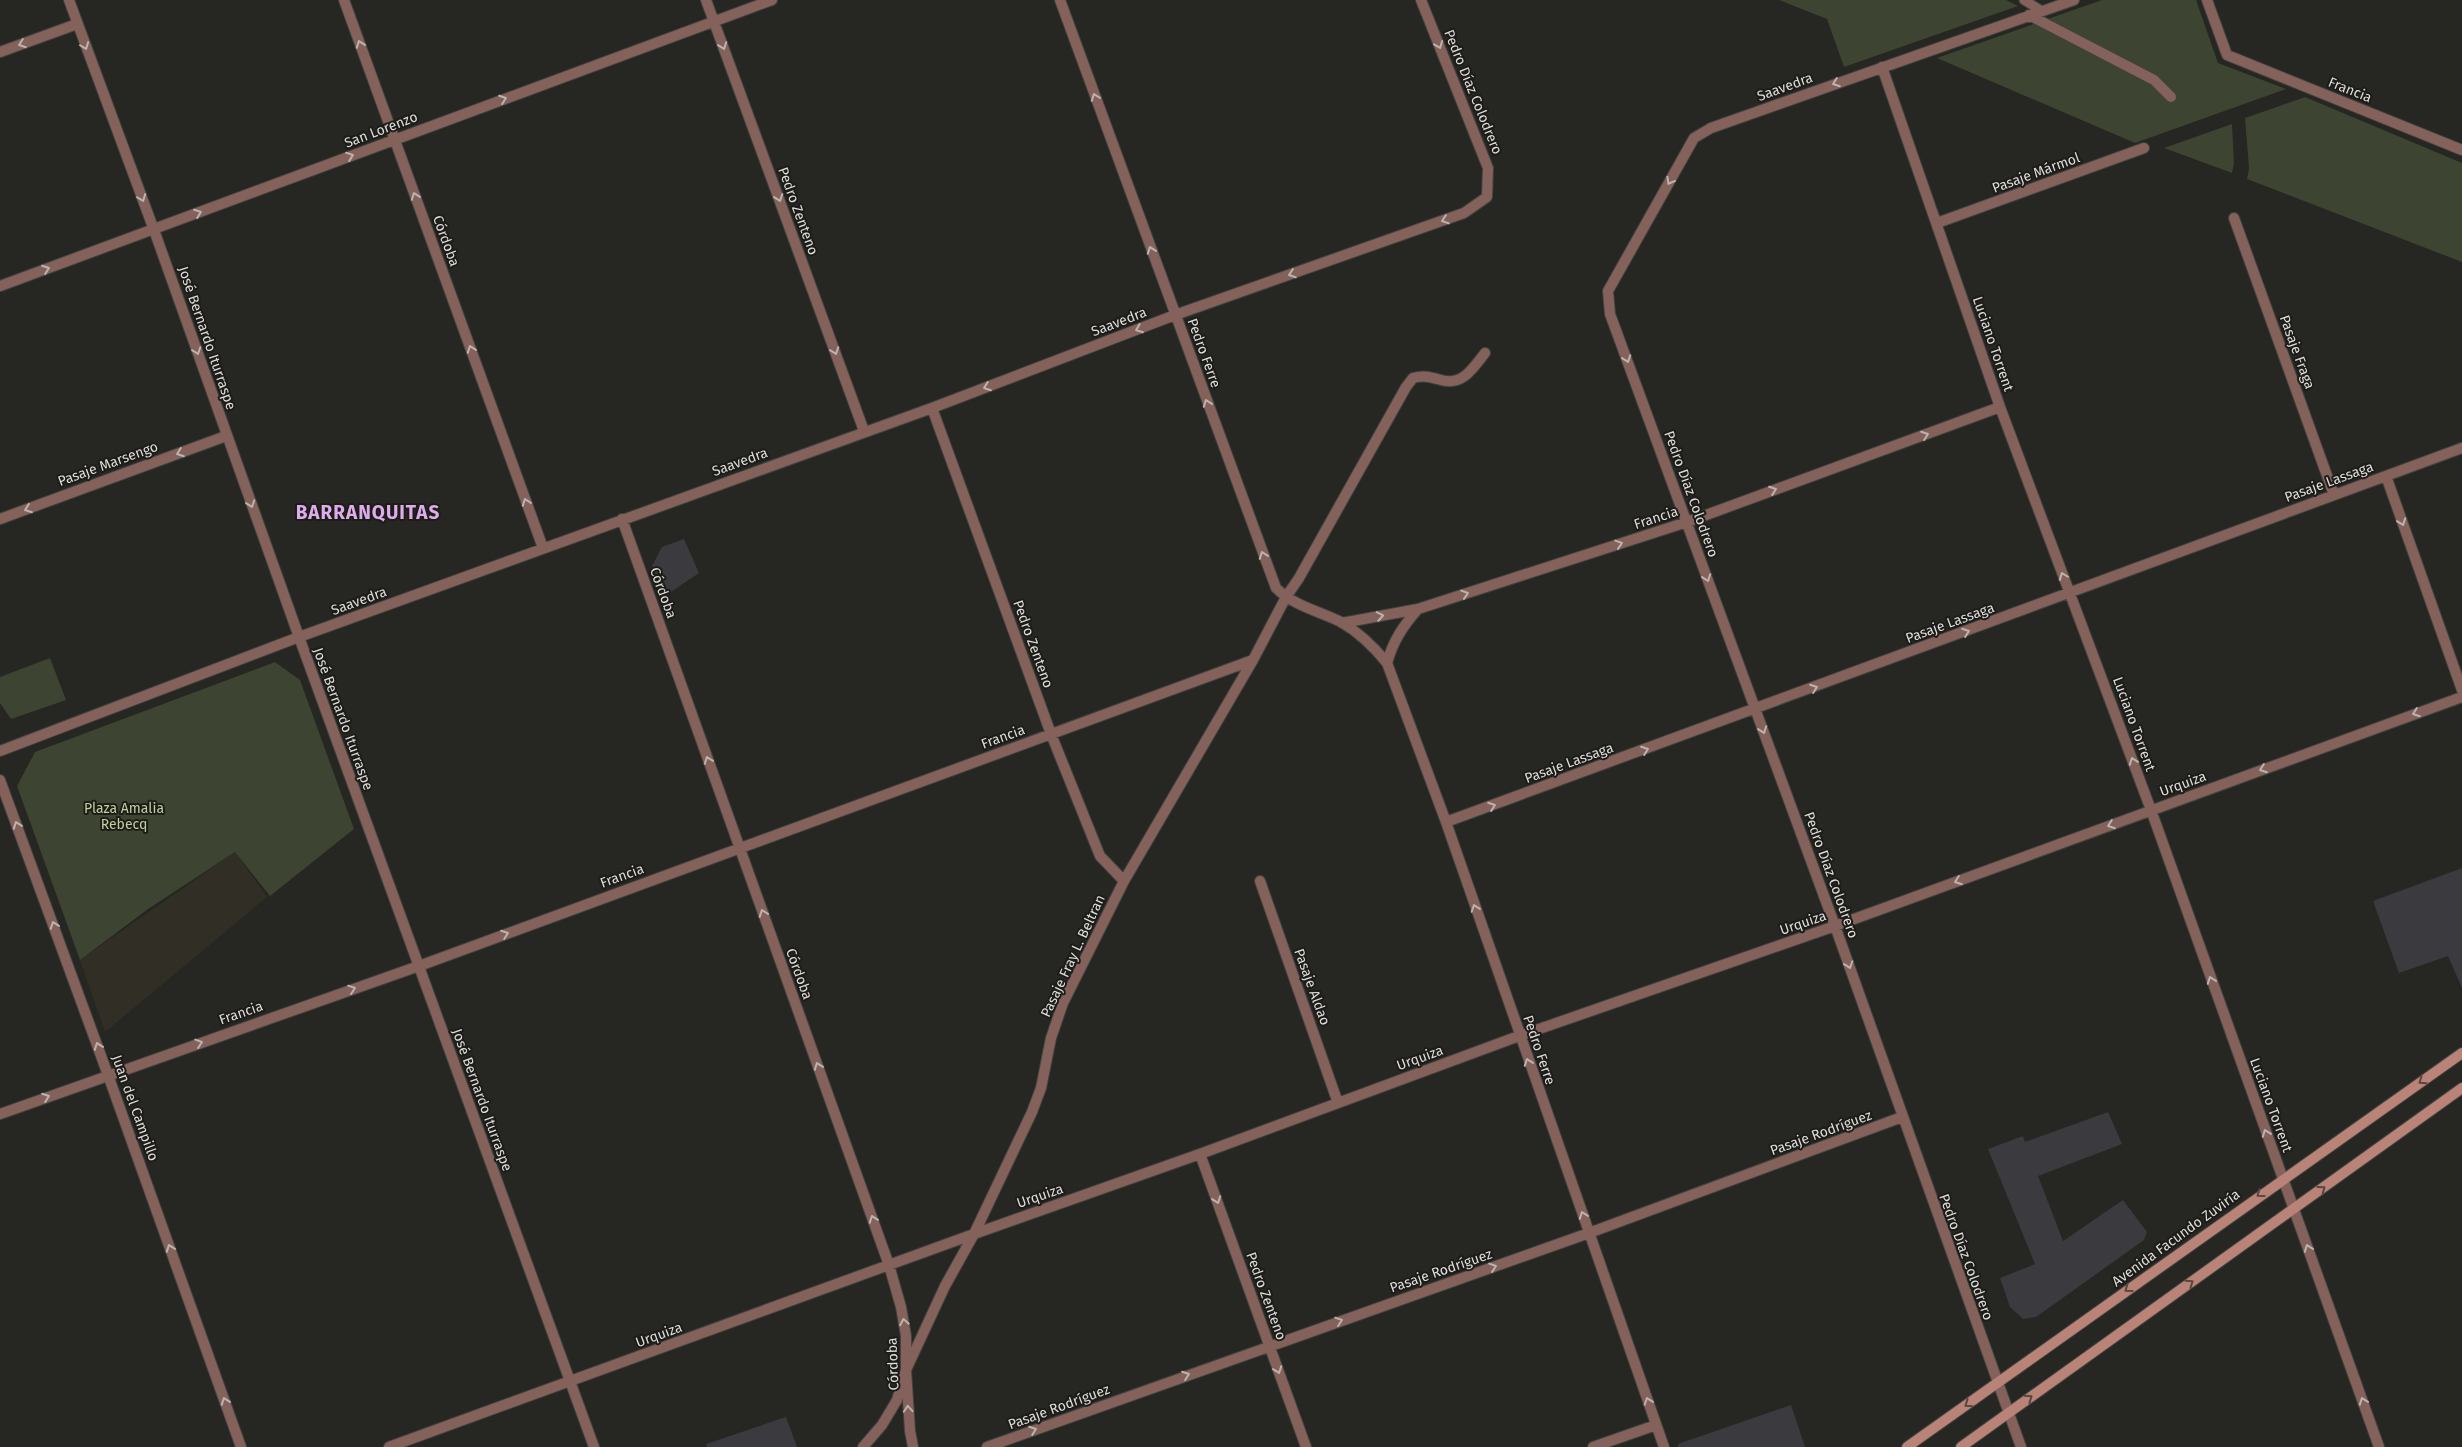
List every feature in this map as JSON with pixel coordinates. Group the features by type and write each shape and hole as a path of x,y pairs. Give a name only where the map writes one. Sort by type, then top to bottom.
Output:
{"main road":[{"name":"Avenida Facundo Zuviría","path":"1907,1447 2462,1053"},
{"path":"1961,1447 2462,1088"}],"street":[{"name":"José Bernardo Iturraspe","path":"69,0 594,1447"},
{"name":"Córdoba","path":"344,0 543,548"},
{"name":"Pedro Zenteno","path":"706,0 864,431"},
{"name":"San Lorenzo","path":"0,286 772,0"},
{"name":"Pedro Ferre","path":"1060,0 1270,576 1276,588 1286,597 1342,623 1370,642 1387,663 1446,822 1519,1036 1664,1447"},
{"name":"Pedro Díaz Colodrero","path":"1421,0 1488,168 1487,197"},
{"name":"Saavedra","path":"1610,314 1608,291 1694,138 1711,128 2074,0"},
{"name":"Francia","path":"2207,0 2227,55 2462,150"},
{"path":"2029,15 2154,80 2171,96"},
{"path":"0,52 77,24"},
{"name":"Luciano Torrent","path":"1882,67 2000,407 2151,810 2379,1447"},
{"name":"Pasaje Mármol","path":"1937,223 2144,148"},
{"name":"Saavedra","path":"0,751 299,637 864,431 932,408 1175,315 1464,213 1487,197"},
{"name":"Pasaje Fraga","path":"2234,218 2334,496"},
{"name":"Pedro Díaz Colodrero","path":"1610,314 1835,926 2021,1447"},
{"name":"Pasaje Fray L. Beltran","path":"863,1447 882,1425 897,1400 906,1370 945,1286 974,1234 1032,1112 1040,1088 1051,1038 1063,1003 1124,881 1253,660 1286,597 1299,578 1406,387 1413,378 1424,375 1454,382 1466,377 1486,353"},
{"name":"Francia","path":"1342,623 1418,609 1687,522 2000,407"},
{"name":"Pedro Zenteno","path":"932,408 1051,734 1100,856 1124,881"},
{"name":"Pasaje Marsengo","path":"0,519 226,436"},
{"name":"Pasaje Lassaga","path":"1446,822 1755,710 2462,448"},
{"path":"2386,476 2462,690"},
{"name":"Córdoba","path":"622,519 889,1265 901,1307 906,1336 906,1370 910,1431 913,1447"},
{"path":"1387,663 1392,646 1405,624 1418,609"},
{"name":"Francia","path":"0,1114 108,1074 418,966 1253,660"},
{"name":"Urquiza","path":"389,1447 974,1234 1200,1154 1519,1036 1835,926 2462,697"},
{"name":"Juan del Campillo","path":"0,780 108,1074 241,1447"},
{"name":"Pasaje Aldao","path":"1260,881 1338,1103"},
{"name":"Pasaje Rodríguez","path":"988,1447 1269,1345 1589,1233 1902,1118"},
{"name":"Pedro Zenteno","path":"1200,1154 1306,1447"},
{"path":"1593,1447 1656,1424"}],"lane":[{"path":"2024,0 2042,11"}],"shaded area":[{"path":"235,852 267,897 105,1032 80,960"}],"green space":[{"path":"1779,0 2006,0 2018,6 1844,67 1827,19"},
{"path":"2102,0 2196,0 2218,63 2286,89 2135,143 1937,58"},
{"path":"2305,97 2462,163 2462,262 2247,179 2249,168 2245,118"},
{"path":"2232,124 2234,163 2232,173 2164,148"},
{"path":"50,658 66,700 11,719 0,703 0,677"},
{"name":"Plaza Amalia Rebecq","path":"275,662 300,680 354,829 270,896 235,852 148,909 80,960 17,786 35,752"}],"building":[{"path":"684,539 699,573 665,596 652,566 662,547"},
{"path":"2462,868 2462,988 2448,956 2399,973 2373,901"},
{"path":"2108,1112 2122,1144 2038,1176 2063,1241 2123,1200 2147,1232 2144,1240 2036,1317 2023,1319 2010,1307 2000,1278 2035,1264 1988,1149 2023,1136 2025,1142"},
{"path":"1791,1405 1805,1447 1678,1447 1678,1444"},
{"path":"786,1417 797,1447 707,1447 706,1444"}],"district":[{"name":"BARRANQUITAS","path":"368,512"}]}
